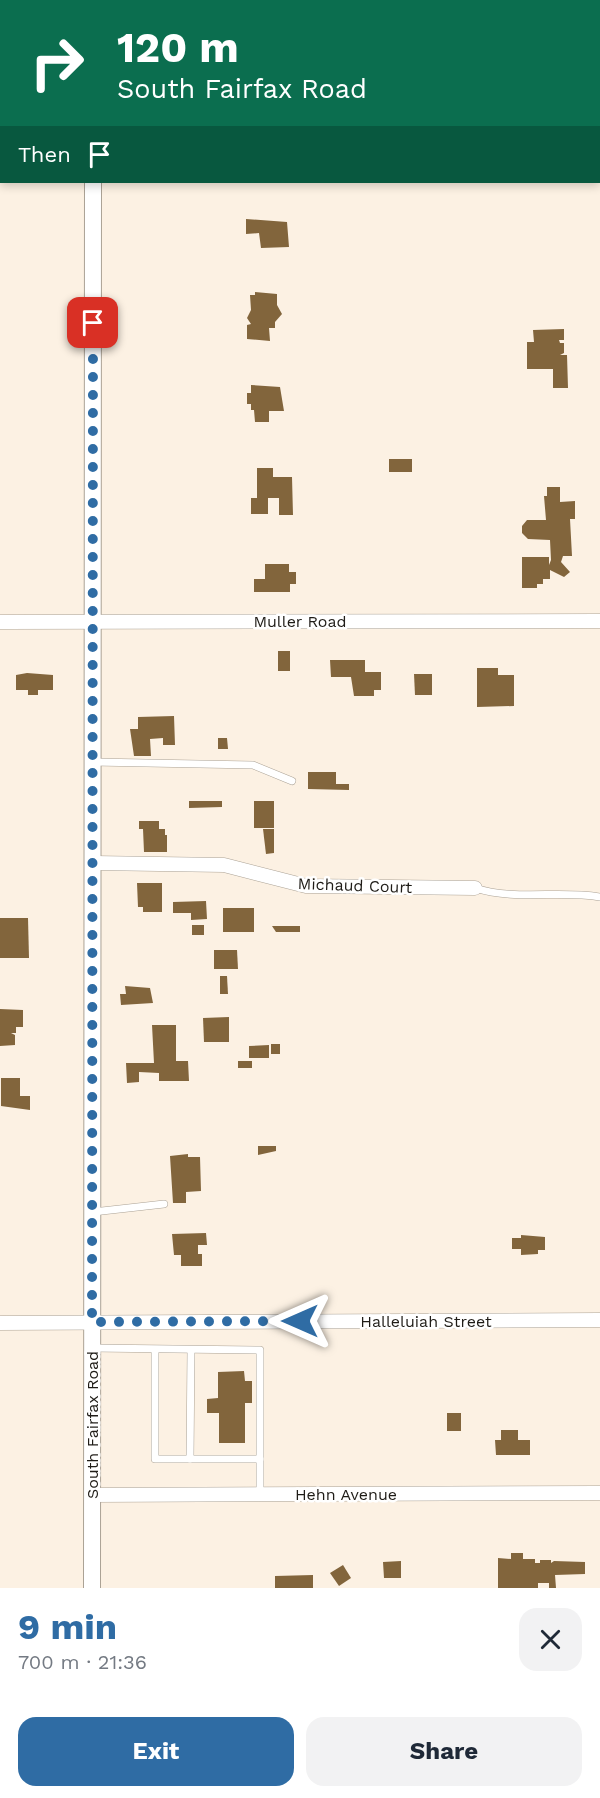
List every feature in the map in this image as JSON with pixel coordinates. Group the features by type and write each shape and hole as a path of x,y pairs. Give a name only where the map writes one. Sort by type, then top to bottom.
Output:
{"street":[{"name":"South Fairfax Road","path":"92,1588 93,183"},
{"name":"Muller Road","path":"0,622 600,621"},
{"name":"Michaud Court","path":"94,863 224,865 306,886 475,888"},
{"name":"Halleluiah Street","path":"0,1323 600,1320"},
{"name":"Hehn Avenue","path":"92,1495 600,1493"}],"lane":[{"path":"93,762 253,765 292,781"},
{"path":"475,888 495,894 580,894 600,897"},
{"path":"93,1212 164,1204"},
{"path":"92,1348 260,1350 260,1494"},
{"path":"155,1350 155,1459 260,1459"},
{"path":"190,1350 190,1459"}],"building":[{"path":"246,219 287,222 289,247 261,248 259,233 246,234"},
{"path":"255,292 277,294 277,305 282,314 275,322 275,328 269,328 270,341 247,339 247,325 251,324 247,318 251,310 250,295 255,295"},
{"path":"564,329 564,340 559,340 560,343 564,343 564,353 560,355 567,355 568,388 553,388 553,369 527,369 527,342 534,342 533,330"},
{"path":"251,385 280,387 284,411 269,411 269,422 255,422 254,410 251,410 251,404 247,404 247,393 251,393"},
{"path":"389,459 412,459 412,472 389,472"},
{"path":"257,468 273,468 273,477 292,477 293,515 279,515 279,498 268,498 268,514 251,514 251,498 257,498"},
{"path":"547,487 560,487 560,502 575,501 575,519 570,519 572,556 563,556 561,562 570,572 564,577 550,570 550,579 543,579 543,584 537,584 537,588 522,588 522,557 549,557 549,565 551,560 550,540 528,539 522,533 522,526 527,520 546,520 544,496 547,496"},
{"path":"265,564 289,564 289,572 296,572 296,584 290,584 290,592 254,592 254,579 265,579"},
{"path":"278,651 290,651 290,671 278,671"},
{"path":"330,660 365,660 365,672 381,672 381,690 374,690 374,696 354,696 351,677 331,677"},
{"path":"477,668 498,668 498,675 514,675 514,706 477,707"},
{"path":"27,673 53,675 53,690 38,690 38,695 28,695 28,690 16,690 16,675"},
{"path":"414,674 432,674 432,695 415,695"},
{"path":"174,716 175,745 163,745 163,738 150,739 151,756 134,756 130,729 138,729 138,717"},
{"path":"218,738 227,738 228,749 218,749"},
{"path":"308,772 336,772 336,784 349,784 349,790 308,789"},
{"path":"189,801 222,801 222,807 189,808"},
{"path":"254,801 274,801 274,828 254,828"},
{"path":"139,821 159,821 159,829 165,829 165,835 167,835 167,852 144,852 143,829 139,829"},
{"path":"263,829 274,829 274,853 266,854"},
{"path":"137,883 162,883 162,912 143,912 143,907 138,907"},
{"path":"206,901 207,919 191,920 191,913 173,913 173,902"},
{"path":"223,908 254,908 254,932 223,932"},
{"path":"0,918 28,918 29,958 0,958"},
{"path":"192,925 204,925 204,935 192,935"},
{"path":"272,926 300,926 300,932 276,932"},
{"path":"214,950 237,950 238,969 214,969"},
{"path":"220,976 227,976 228,994 220,994"},
{"path":"125,986 150,988 153,1003 121,1005 120,994 126,994"},
{"path":"0,1009 23,1010 23,1027 16,1027 16,1033 11,1033 15,1035 15,1045 0,1046"},
{"path":"229,1017 229,1042 204,1042 203,1018"},
{"path":"152,1025 176,1025 176,1061 188,1061 189,1081 159,1081 159,1073 139,1072 139,1082 127,1083 126,1063 154,1063"},
{"path":"271,1044 280,1044 280,1054 271,1054"},
{"path":"269,1045 269,1058 249,1058 249,1046"},
{"path":"238,1061 252,1061 252,1068 238,1068"},
{"path":"1,1078 20,1078 20,1096 30,1096 30,1110 1,1106"},
{"path":"258,1146 276,1146 276,1151 258,1155"},
{"path":"188,1154 188,1157 200,1157 201,1191 186,1192 186,1203 173,1203 170,1156"},
{"path":"206,1233 207,1245 198,1245 198,1254 202,1254 202,1266 181,1266 181,1255 174,1255 172,1234"},
{"path":"521,1235 545,1237 545,1250 538,1250 538,1254 521,1255 521,1249 512,1249 512,1238 521,1238"},
{"path":"244,1371 245,1381 252,1381 252,1403 245,1403 245,1443 219,1443 219,1413 207,1413 207,1399 218,1398 218,1372"},
{"path":"447,1413 461,1413 461,1431 447,1431"},
{"path":"501,1430 518,1430 518,1440 530,1440 530,1455 496,1455 495,1440 501,1440"},
{"path":"511,1553 523,1553 523,1559 535,1559 535,1563 540,1563 540,1560 551,1560 551,1563 554,1561 585,1562 585,1574 555,1575 556,1588 549,1588 549,1583 538,1583 538,1588 498,1588 498,1558 511,1559"},
{"path":"401,1561 401,1578 384,1578 383,1562"},
{"path":"343,1565 351,1578 339,1586 330,1573"},
{"path":"313,1575 313,1588 275,1588 275,1576"}],"route":[{"path":"93,323 92,1322 300,1321"}]}
